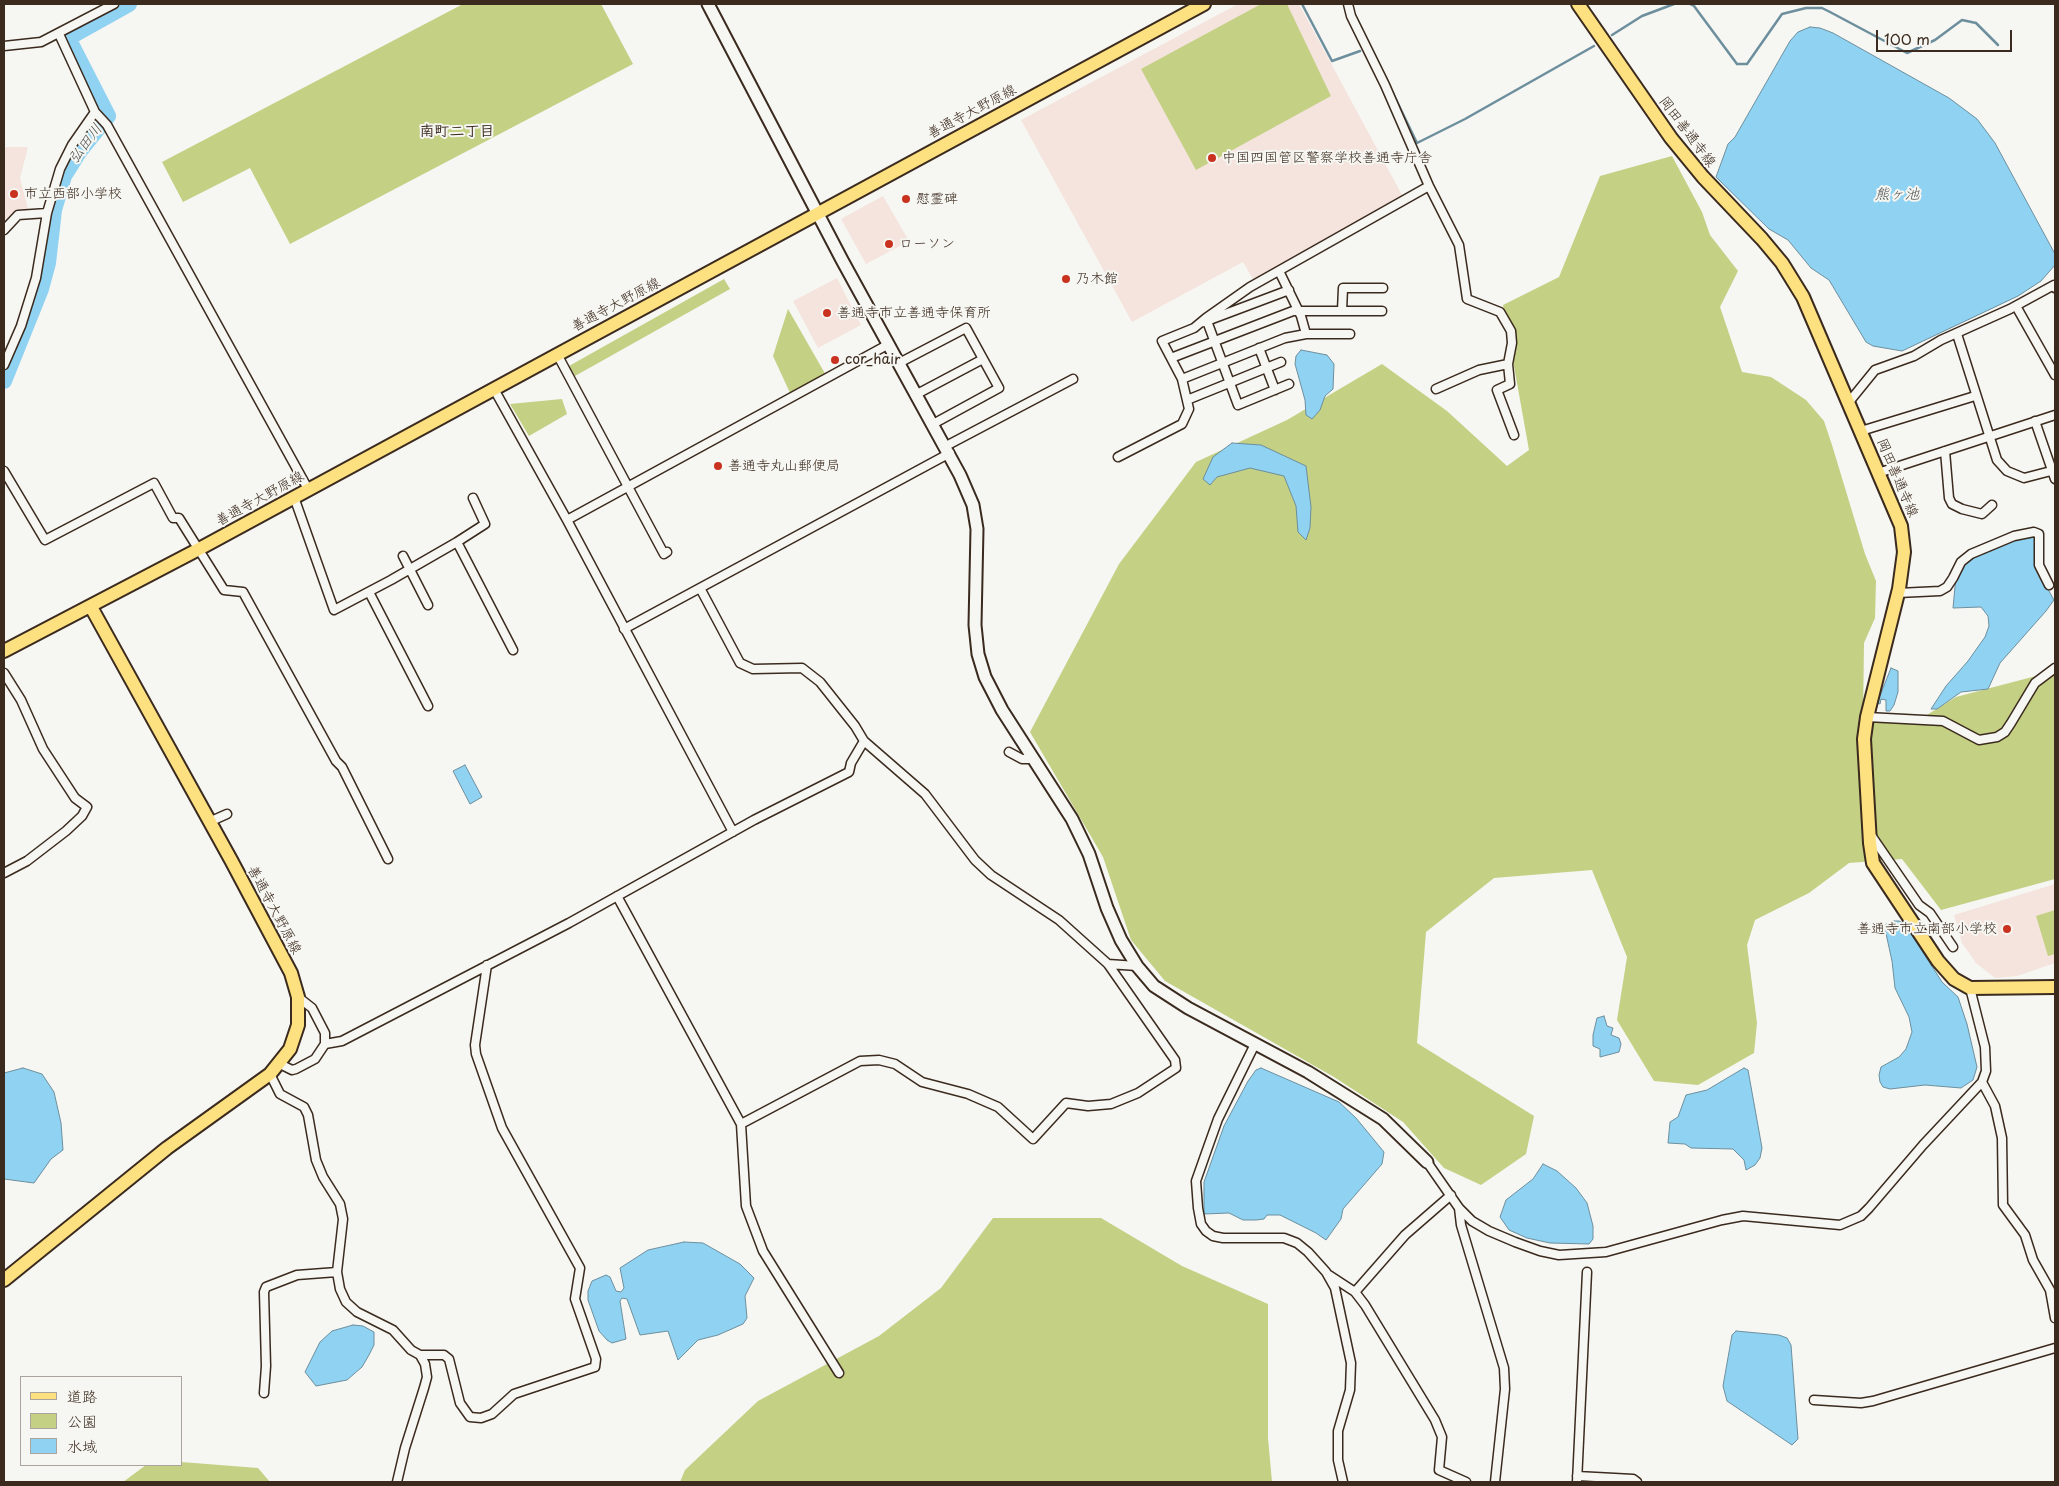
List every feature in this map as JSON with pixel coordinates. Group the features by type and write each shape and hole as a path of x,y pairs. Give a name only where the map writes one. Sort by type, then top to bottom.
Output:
{"main road":[{"name":"善通寺大野原線","path":"4,1280 167,1148 270,1074 280,1064 295,1038 299,1012 298,997 291,974 90,607 1204,4"},
{"name":"岡田善通寺線","path":"1578,4 1671,138 1703,177 1762,239 1782,263 1803,297 1901,526 1904,552 1898,593 1867,716 1864,740 1869,832 1874,863 1883,879 1938,961 1954,979 1970,988"},
{"path":"4,651 73,614 90,607"},
{"path":"1970,988 2055,987"}],"street":[{"path":"4,46 41,42 114,4"},
{"path":"708,4 899,363 948,450 973,505 978,529 976,625 978,654 985,677 1002,710 1072,819 1089,854 1107,908 1121,940 1137,966 1154,986 1188,1008 1308,1072 1383,1119 1426,1162 1459,1208 1472,1221 1489,1231 1540,1251 1559,1255 1606,1252 1713,1222 1743,1216 1840,1225 1861,1216 1923,1145 1982,1082 1986,1071 1985,1046 1970,988"},
{"path":"1348,4 1351,16 1385,85 1428,186 1459,245 1467,299 1500,312 1510,331 1512,343 1508,364 1510,384 1497,390 1514,435"},
{"path":"59,34 97,114 107,125 308,489"},
{"path":"4,365 20,326 36,278 47,213 64,161 72,145 97,114"},
{"path":"1198,325 1250,287 1428,186"},
{"path":"4,230 18,215 47,213"},
{"path":"1279,271 1299,311 1306,334"},
{"path":"1849,402 1875,370 1914,356 1941,340 2016,306 2054,285 2055,288"},
{"path":"1342,311 1343,288 1383,288"},
{"path":"1118,457 1182,424 1189,409 1182,379 1162,341 1207,321 1289,290"},
{"path":"2016,306 2055,375"},
{"path":"1171,358 1292,311 1382,311"},
{"path":"1207,321 1224,362 1238,405 1288,384"},
{"path":"899,363 966,328 999,388 933,424"},
{"path":"1182,379 1285,338 1306,334 1350,334"},
{"path":"1957,334 1975,396 1997,460 2014,475 2032,477 2051,471"},
{"path":"567,520 629,488 889,344"},
{"path":"1259,348 1275,390"},
{"path":"557,354 664,554 667,552"},
{"path":"917,394 983,359"},
{"path":"1187,400 1281,362"},
{"path":"1436,389 1478,370 1508,364"},
{"path":"624,629 1073,379"},
{"path":"494,389 567,520 733,832"},
{"path":"1861,431 1975,396"},
{"path":"1878,473 2055,415"},
{"path":"2035,421 2055,479"},
{"path":"1945,451 1949,498 1952,504 1962,509 1982,514 1992,505"},
{"path":"4,471 45,540 154,483 173,518 179,518 224,590 243,592 336,761 342,767 388,859"},
{"path":"294,497 334,610 410,570 485,524 473,498"},
{"path":"1898,593 1940,591 1947,587 1961,562 1971,554 2014,536 2034,532 2039,534 2039,565 2049,585"},
{"path":"457,542 513,650"},
{"path":"403,556 428,605"},
{"path":"700,588 740,663 754,669 802,668 820,682 856,726 864,741 925,794 975,860 991,875 1059,920 1108,964 1175,1060 1176,1068 1138,1093 1112,1104 1088,1106 1066,1103 1033,1139 998,1107 968,1094 922,1082 895,1064 880,1060 860,1061 741,1124"},
{"path":"369,592 428,706"},
{"path":"1867,716 1944,721 1979,740 1997,737 2011,723 2035,683 2055,668"},
{"path":"4,673 21,700 43,749 75,798 87,807 82,816 66,831 27,861 4,873"},
{"path":"324,1044 342,1041 849,772 851,763 864,741"},
{"path":"1009,752 1022,759 1033,758"},
{"path":"209,822 227,814"},
{"path":"1869,832 1919,904 1930,914 1953,947"},
{"path":"617,896 741,1124 744,1194 753,1227 772,1267 839,1373"},
{"path":"1108,964 1137,966"},
{"path":"270,1074 280,1094 304,1108 308,1115 319,1169 340,1204 342,1219 337,1272 340,1289 346,1302 357,1312 393,1330 411,1350 420,1355 444,1355 449,1359 460,1403 470,1417 492,1414 514,1394 595,1367 596,1359 575,1299 580,1268 502,1128 476,1054 475,1045 487,965"},
{"path":"280,1064 292,1070 296,1069 315,1060 324,1044 325,1033 316,1015 312,1008 298,997"},
{"path":"1255,1044 1218,1119 1196,1182 1201,1224 1206,1231 1223,1238 1284,1238 1297,1244 1308,1252 1326,1272 1335,1288 1340,1302 1351,1363 1350,1390 1338,1430 1338,1460 1343,1482"},
{"path":"1982,1082 1995,1106 2002,1138 2003,1205 2025,1235 2033,1260 2050,1290 2055,1318"},
{"path":"1355,1292 1405,1235 1451,1195"},
{"path":"1459,1208 1461,1225 1504,1368 1505,1389 1495,1482"},
{"path":"264,1393 266,1366 264,1292 266,1287 297,1275 337,1272"},
{"path":"1326,1272 1355,1292 1435,1420 1442,1437 1440,1470 1466,1482"},
{"path":"1587,1272 1577,1479 1633,1479 1637,1482"},
{"path":"1814,1400 1861,1403 1873,1401 2055,1348"},
{"path":"398,1482 405,1448 427,1377 425,1364 420,1355"}],"shaded area":[{"name":"中国四国管区警察学校善通寺庁舎","path":"1238,4 1299,4 1402,195 1254,281 1243,262 1132,322 1021,120"},
{"name":"市立西部小学校","path":"28,147 20,178 28,209 17,209 4,222 4,148"},
{"path":"883,196 909,241 866,264 841,219"},
{"name":"善通寺市立善通寺保育所","path":"837,278 861,325 818,348 793,301"},
{"name":"善通寺市立南部小学校","path":"2055,884 2055,963 2017,976 1995,978 1976,963 1962,943 1954,915"}],"green space":[{"path":"463,4 601,4 633,64 290,244 250,168 183,202 162,162"},
{"path":"1261,4 1287,4 1331,96 1196,170 1141,69"},
{"path":"1672,156 1702,212 1710,235 1738,271 1720,307 1742,372 1771,377 1806,400 1824,421 1865,554 1876,581 1875,618 1864,643 1863,717 1922,718 1956,697 2055,671 2055,879 1941,910 1902,859 1849,863 1809,893 1755,920 1747,945 1757,1023 1754,1053 1698,1085 1654,1081 1617,1020 1627,957 1592,870 1494,878 1426,932 1417,1043 1534,1116 1526,1154 1481,1185 1444,1168 1403,1122 1334,1077 1165,981 1131,940 1103,857 1030,732 1119,564 1196,462 1287,420 1382,364 1447,411 1507,466 1529,450 1503,305 1559,277 1600,176"},
{"path":"724,279 730,289 575,376 569,366"},
{"path":"788,309 827,377 791,395 773,356"},
{"path":"562,399 567,414 529,436 510,404"},
{"path":"2055,910 2055,954 2048,956 2036,916"},
{"path":"993,1218 1101,1218 1182,1266 1268,1304 1268,1438 1272,1482 680,1482 685,1470 758,1401 879,1336 941,1288"},
{"path":"182,1462 258,1468 270,1482 123,1482 145,1466 182,1466"}],"water":[{"name":"熊ヶ池","path":"1810,27 1820,28 1833,33 1949,98 1977,119 1995,143 2055,254 2055,265 2041,281 2018,296 1902,351 1873,346 1866,342 1829,280 1811,268 1788,240 1769,229 1716,177 1728,144 1735,137 1790,41 1798,32"},
{"path":"1301,350 1327,355 1334,364 1333,389 1325,396 1320,410 1312,419 1306,415 1305,400 1295,364 1296,356"},
{"path":"1232,443 1261,445 1306,466 1311,507 1310,528 1306,540 1298,532 1296,506 1284,476 1250,468 1217,477 1210,485 1203,479 1213,457"},
{"path":"2032,536 2037,539 2036,568 2054,600 2000,663 1988,689 1961,692 1937,709 1931,709 1946,686 1968,661 1985,637 1989,626 1988,616 1981,607 1953,608 1956,576 1965,562 1973,556 2020,538"},
{"path":"1891,668 1898,671 1898,692 1894,705 1890,711 1886,711 1886,700 1881,699 1880,704 1877,703"},
{"path":"465,765 482,797 470,804 453,771"},
{"path":"1893,921 1905,924 1942,982 1958,997 1967,1024 1977,1067 1973,1080 1961,1088 1925,1085 1890,1089 1883,1087 1880,1082 1881,1067 1899,1057 1906,1049 1912,1032 1909,1017 1895,988 1892,961 1885,929 1886,924"},
{"path":"1604,1016 1607,1026 1613,1028 1611,1035 1619,1038 1621,1044 1619,1052 1600,1057 1600,1049 1593,1046 1593,1035 1597,1018"},
{"path":"23,1068 42,1074 54,1092 61,1123 63,1150 51,1159 34,1183 4,1179 4,1073"},
{"path":"1261,1068 1339,1102 1356,1118 1384,1152 1382,1164 1343,1209 1341,1219 1326,1240 1280,1215 1267,1215 1264,1219 1243,1220 1229,1213 1204,1214 1204,1182 1224,1126 1248,1081 1256,1070"},
{"path":"1744,1068 1748,1070 1762,1148 1760,1158 1755,1165 1746,1170 1744,1160 1733,1149 1691,1148 1685,1144 1668,1143 1670,1122 1678,1117 1686,1095 1707,1090"},
{"path":"1543,1164 1557,1171 1576,1188 1587,1203 1593,1226 1593,1239 1589,1244 1550,1243 1527,1238 1509,1230 1500,1217 1506,1200 1533,1179"},
{"path":"684,1242 703,1243 740,1264 754,1278 745,1296 747,1318 743,1324 718,1335 698,1340 678,1360 668,1331 640,1335 627,1299 622,1298 620,1301 626,1339 612,1343 607,1340 599,1331 588,1300 588,1291 592,1281 606,1275 610,1277 616,1291 621,1292 624,1288 620,1268 648,1250"},
{"path":"353,1325 363,1326 374,1332 374,1345 362,1367 347,1380 316,1386 305,1372 320,1342 332,1331"},
{"path":"1736,1331 1779,1335 1787,1338 1791,1345 1798,1439 1792,1445 1727,1401 1723,1386 1732,1335"}],"waterway":[{"name":"弘田川","path":"4,381 41,289 48,263 54,210 64,176 79,152 108,116 68,38 129,4"},
{"path":"1302,4 1332,61 1360,51"},
{"path":"1612,35 1642,16 1674,4"},
{"path":"1690,4 1694,6 1737,64 1747,64 1782,14 1806,8 1822,8 1907,53 1935,40 1962,20 1976,23 1998,45"},
{"path":"1373,52 1417,143 1465,119 1594,46"}],"place":[{"name":"中国四国管区警察学校善通寺庁舎","path":"1212,158"},
{"name":"市立西部小学校","path":"14,194"},
{"name":"慰霊碑","path":"906,199"},
{"name":"ローソン","path":"889,244"},
{"name":"乃木館","path":"1066,279"},
{"name":"善通寺市立善通寺保育所","path":"827,313"},
{"name":"cor_hair","path":"835,360"},
{"name":"善通寺丸山郵便局","path":"718,466"},
{"name":"善通寺市立南部小学校","path":"2007,929"}],"district":[{"name":"南町二丁目","path":"457,132"}]}
